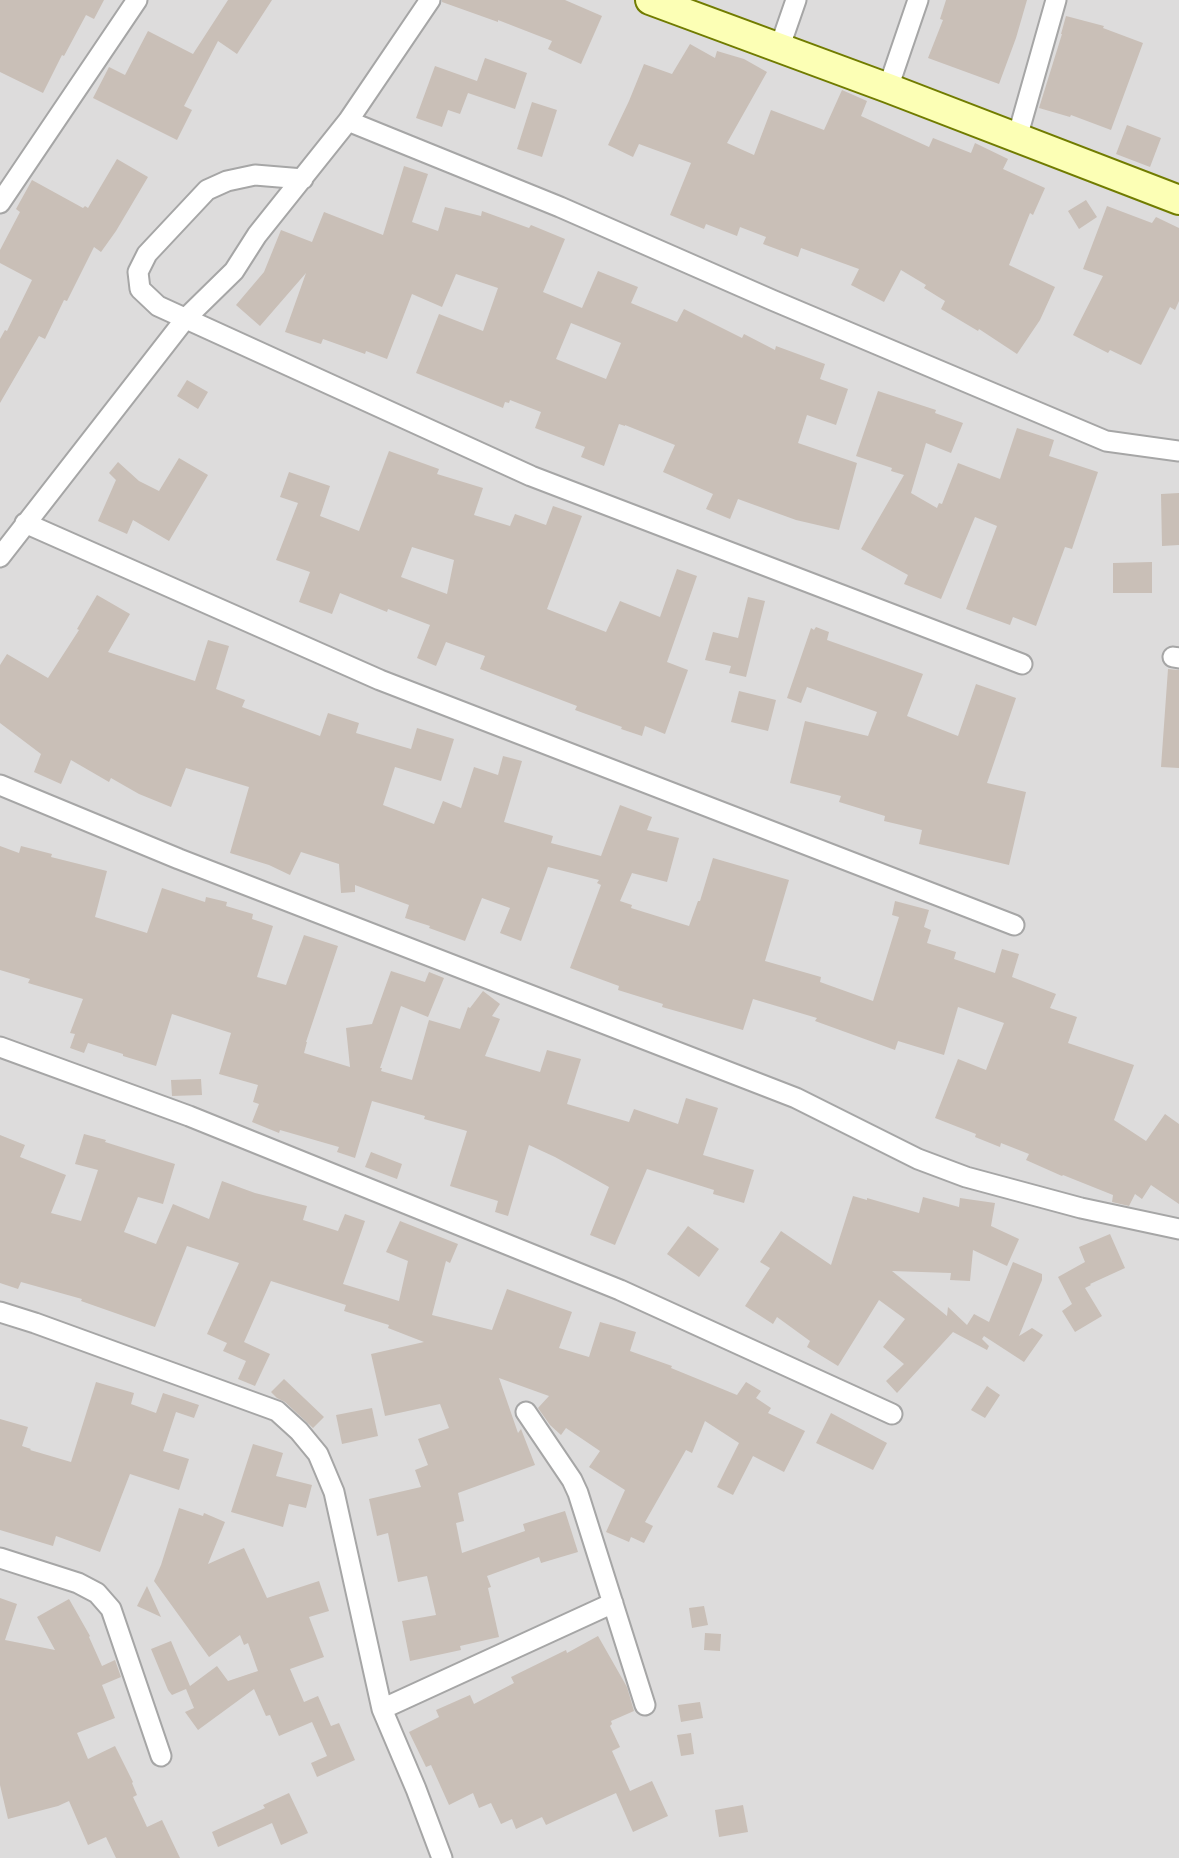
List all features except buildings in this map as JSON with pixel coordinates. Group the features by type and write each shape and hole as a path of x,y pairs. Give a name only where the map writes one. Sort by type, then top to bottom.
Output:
{"street":[{"path":"0,203 137,0"},
{"path":"0,557 186,318 234,271 257,235 348,121 430,0"},
{"path":"650,0 1179,200"},
{"path":"779,49 796,0"},
{"path":"888,88 918,0"},
{"path":"1017,138 1055,0"},
{"path":"348,121 560,207 1106,441 1179,451"},
{"path":"303,178 255,175 226,181 207,190 147,254 138,272 140,289 158,306 530,476 1022,664"},
{"path":"25,523 380,680 1014,925"},
{"path":"0,785 179,859 796,1097 918,1159 966,1177 1081,1208 1179,1229"},
{"path":"0,1047 189,1116 620,1290 892,1414"},
{"path":"0,1312 277,1412 299,1431 318,1454 334,1492 382,1709 442,1858"},
{"path":"526,1412 578,1493 645,1705"},
{"path":"0,1558 78,1583 97,1593 111,1609 161,1756"},
{"path":"382,1709 613,1603"}],"shaded area":[{"path":"0,0 1179,0 1179,1858 0,1858"}]}
